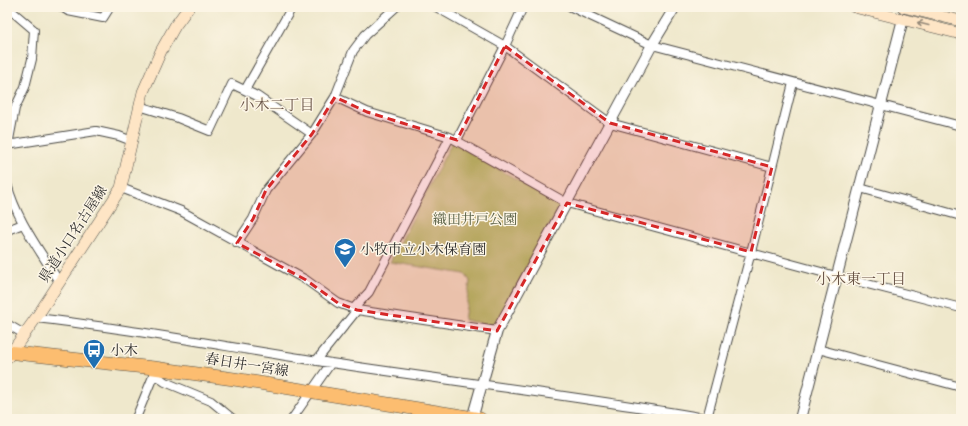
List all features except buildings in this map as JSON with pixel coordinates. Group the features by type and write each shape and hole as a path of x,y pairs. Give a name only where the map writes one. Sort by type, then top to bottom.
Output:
{"main road":[{"name":"県道小口名古屋線","path":"8,354 36,318 121,188 143,92 161,51 175,26 189,7"},
{"path":"854,7 961,34"},
{"path":"905,7 961,21"},
{"name":"春日井一宮線","path":"8,354 234,379 475,419"}],"street":[{"path":"7,7 34,30 32,59 25,87 15,108 7,145 96,131 119,136 132,141"},
{"path":"62,7 68,11 103,18 110,7"},
{"path":"245,90 292,7"},
{"path":"238,243 253,219 266,190 312,134 335,97 354,52 365,35 396,7"},
{"path":"436,7 505,46 610,123 772,167"},
{"path":"316,361 369,292 505,46 523,7"},
{"path":"571,7 652,46 961,126"},
{"path":"475,419 481,385 497,331 652,46 675,7"},
{"path":"800,419 903,19"},
{"path":"36,318 92,324 316,361 709,419 793,83"},
{"path":"139,106 178,118 210,131 232,84 257,96 312,134"},
{"path":"335,97 367,112 454,139 567,203 836,276 961,308"},
{"path":"7,184 11,200 23,224 59,282"},
{"path":"121,188 181,211 306,280 338,303 355,309 497,331"},
{"path":"860,188 961,216"},
{"path":"7,227 10,228 23,224"},
{"path":"7,324 24,334"},
{"path":"818,349 961,387"},
{"path":"292,419 331,363"},
{"path":"137,419 136,418 154,371 165,382 211,402 233,419"}],"highlighted area":[{"path":"505,46 610,123 772,167 751,252 567,203 497,331 357,310 338,303 306,280 237,243 253,219 266,190 312,134 335,97 367,112 457,140"}],"green space":[{"name":"織田井戸公園","path":"452,142 561,205 495,326 464,320 470,281 465,274 390,262"}],"place":[{"name":"小牧市立小木保育園","path":"345,268"},
{"name":"小木","path":"94,370"}],"district":[{"name":"小木二丁目","path":"277,105"},
{"name":"小木東一丁目","path":"861,279"}]}
